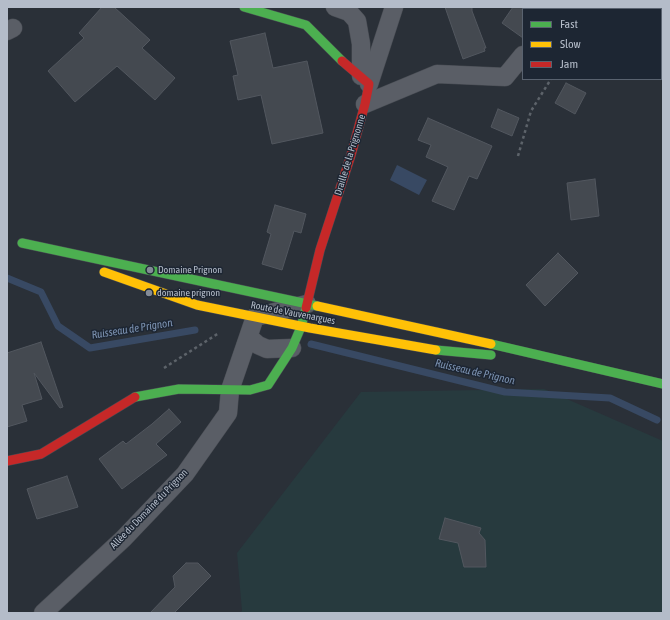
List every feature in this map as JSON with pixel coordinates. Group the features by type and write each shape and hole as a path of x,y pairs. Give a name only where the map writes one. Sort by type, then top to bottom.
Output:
{"main road":[{"path":"244,7 306,25 336,55 365,80 365,104"},
{"name":"Draille de la Prignonne","path":"230,390 250,390 268,385 292,348 301,327 320,250 351,155 365,104"},
{"name":"Route de Vauvenargues","path":"12,240 197,305 301,327 444,351 570,362"},
{"name":"Route de Vauvenargues","path":"22,243 445,333 663,384"},
{"path":"7,461 42,454 138,396 180,389 230,390"}],"street":[{"path":"335,7 349,12 357,21 365,80"},
{"path":"365,80 394,7"},
{"name":"Draille de la Prignonne","path":"365,104 437,74 505,77 522,56"},
{"path":"255,317 307,304"},
{"name":"Allée du Domaine du Prignon","path":"43,613 123,538 185,474 228,413 230,390 255,317"},
{"path":"249,337 258,345 267,349 292,348"}],"path":[{"path":"518,156 531,111 550,80"},
{"path":"159,371 223,330"}],"green space":[{"path":"544,389 663,441 663,613 240,613 242,611 237,553 361,392"}],"water":[{"path":"397,165 427,180 419,195 390,180"}],"building":[{"path":"102,7 114,7 150,40 142,48 175,78 155,100 117,66 75,102 48,71 84,38 79,33"},
{"path":"445,7 472,7 472,11 486,48 484,48 485,51 463,59"},
{"path":"513,7 523,7 522,37 502,23"},
{"path":"265,33 273,68 307,61 323,133 272,144 261,95 238,100 233,76 238,75 230,41"},
{"path":"566,83 586,93 575,114 555,103"},
{"path":"498,109 519,118 512,136 491,127"},
{"path":"428,118 492,146 477,179 469,176 454,210 432,201 448,167 426,157 431,145 418,140"},
{"path":"595,179 599,216 571,220 567,183"},
{"path":"275,205 306,214 301,233 294,231 282,270 262,264 271,234 267,232"},
{"path":"558,253 578,273 545,306 526,285"},
{"path":"41,342 63,407 60,408 34,373 42,399 22,405 27,421 7,427 7,353"},
{"path":"169,409 181,422 156,444 167,455 122,489 99,459 123,441 126,444"},
{"path":"67,476 78,507 37,519 27,489"},
{"path":"445,518 481,528 479,533 485,540 486,567 464,567 458,543 439,539"},
{"path":"186,563 198,563 211,576 174,613 150,613 175,587 173,576"}],"waterway":[{"name":"Ruisseau de Prignon","path":"7,278 41,292 58,326 90,348 195,330"},
{"name":"Ruisseau de Prignon","path":"311,344 505,392 610,398 657,420"}],"traffic: fast":[{"path":"244,7 306,25 342,61"},
{"path":"22,243 317,306"},
{"path":"135,397 179,389 250,390 268,385 292,348 301,327 306,308"},
{"path":"491,344 663,384"},
{"path":"436,350 491,355"}],"traffic: slow":[{"path":"104,272 197,305 310,328 436,350"},
{"path":"317,306 491,344"}],"traffic: jam":[{"path":"306,308 320,250 351,155 369,84 342,61"},
{"path":"7,461 41,454 135,397"}],"place":[{"name":"Domaine Prignon","path":"150,270"},
{"name":"domaine prignon","path":"149,293"}]}
